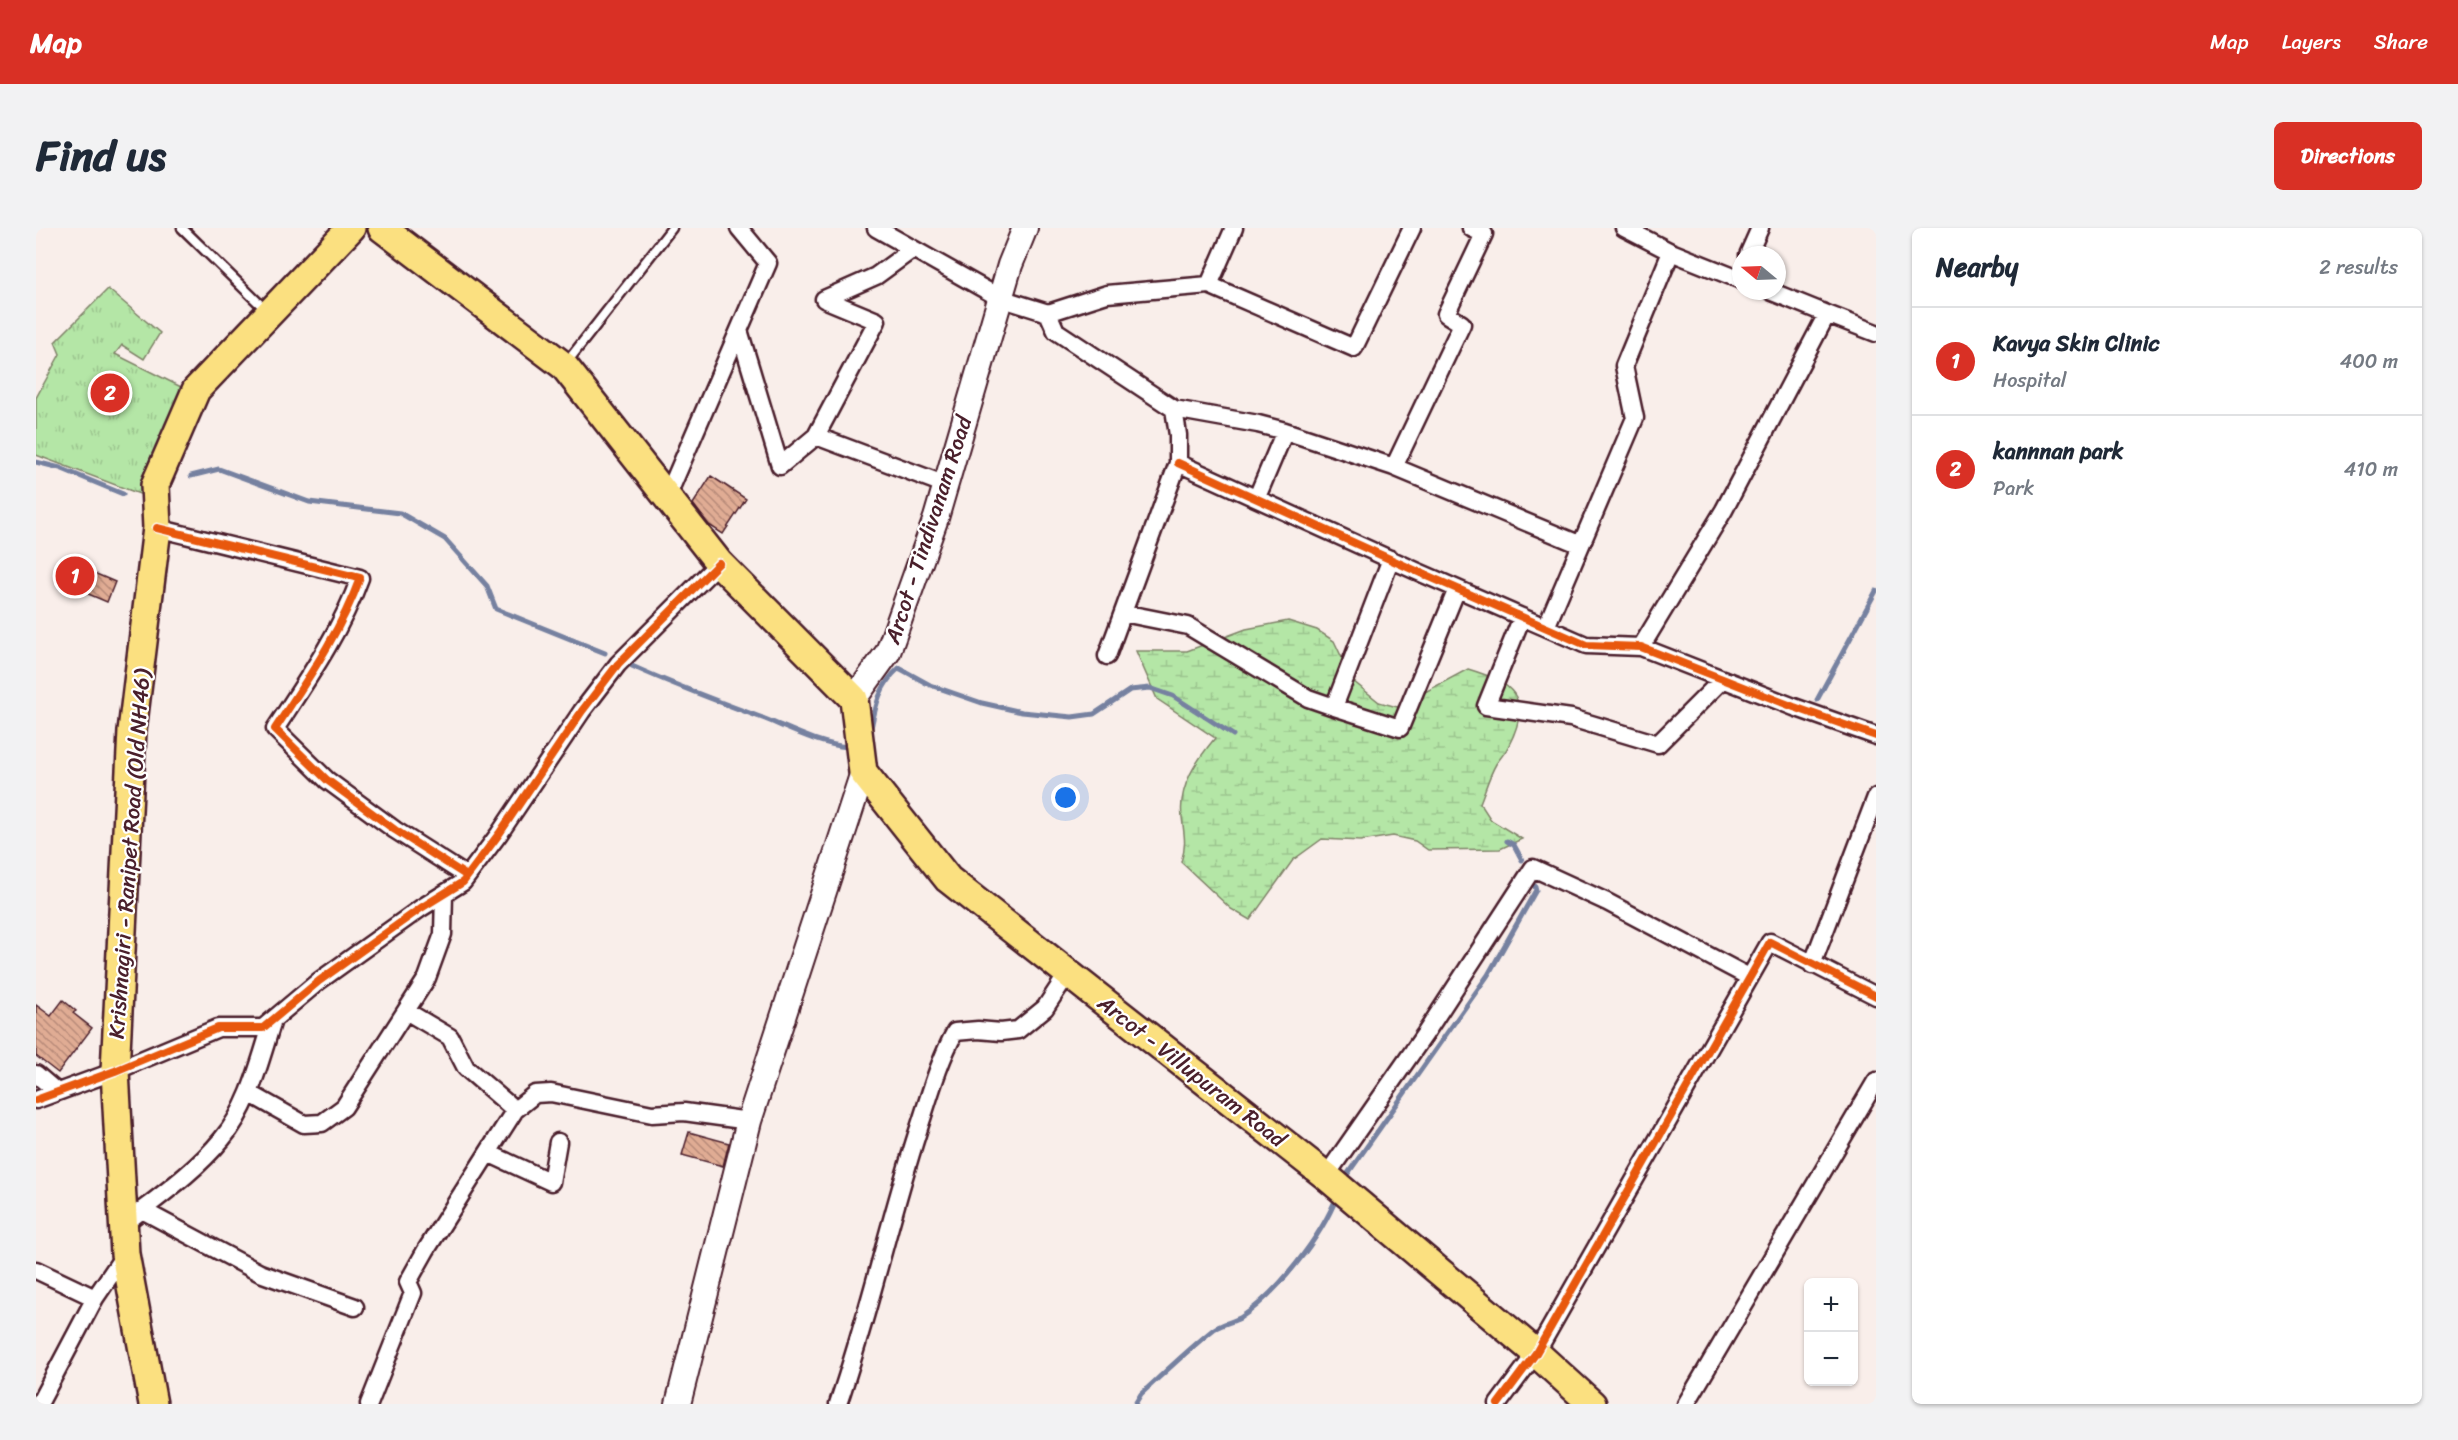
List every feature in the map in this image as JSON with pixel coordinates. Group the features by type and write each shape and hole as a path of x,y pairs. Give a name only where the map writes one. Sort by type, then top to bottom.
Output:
{"main road":[{"name":"Krishnagiri - Ranipet Road (Old NH46)","path":"153,1404 125,1254 133,1217 116,1071 132,731 157,528 155,485 196,390 351,228"},
{"path":"382,228 564,366 719,563 854,699 863,772 749,1121 678,1404"},
{"name":"Arcot - Tindivanam Road","path":"854,699 888,652 946,485 1010,265 1025,228"},
{"name":"Arcot - Villupuram Road","path":"863,772 948,879 1326,1176 1536,1353 1592,1404"}],"street":[{"path":"667,497 768,262 740,228"},
{"path":"876,228 1000,298 1048,313 1107,294 1209,285 1354,348 1412,228"},
{"path":"1209,285 1234,228"},
{"path":"1624,228 1671,252 1732,273"},
{"path":"1752,246 1760,228"},
{"path":"1394,467 1462,324 1446,314 1481,230"},
{"path":"739,330 780,466 816,436 877,321 824,299 876,276 913,249"},
{"path":"1546,627 1635,418 1624,366 1671,252"},
{"path":"1786,297 1876,333"},
{"path":"1048,313 1056,331 1174,409 1285,431 1394,467 1581,545"},
{"path":"1641,647 1724,510 1827,314"},
{"path":"1107,656 1178,463 1178,435 1174,409"},
{"path":"1257,498 1285,431"},
{"path":"816,436 946,485"},
{"path":"1178,463 1390,560 1586,645 1641,647 1876,736"},
{"path":"157,528 360,578 350,607 321,657 274,729 327,780 395,830 467,876"},
{"path":"1334,707 1390,560"},
{"path":"36,1100 116,1071 218,1028 263,1028 319,981 463,882 499,834 582,711 618,664 719,563"},
{"path":"1123,613 1188,626 1308,698 1400,728 1456,589"},
{"path":"1522,617 1486,706 1571,718 1658,744 1723,679"},
{"path":"1812,965 1876,797"},
{"path":"1326,1176 1425,1035 1533,868 1607,902 1749,977"},
{"path":"249,1093 304,1124 322,1124 344,1107 427,978 443,934 444,894"},
{"path":"1497,1404 1536,1353 1770,942 1876,996"},
{"path":"838,1404 858,1345 902,1183 944,1053 955,1032 1018,1030 1045,1008 1068,973"},
{"path":"406,1011 450,1037 466,1068 514,1110"},
{"path":"273,1020 249,1093 223,1138 180,1180 133,1217 260,1273 355,1307"},
{"path":"36,1074 57,1092"},
{"path":"1686,1404 1876,1081"},
{"path":"369,1404 412,1293 408,1282 514,1110 536,1094 551,1093 652,1114 684,1112 749,1121"},
{"path":"488,1153 551,1182 558,1142"},
{"path":"39,1404 95,1298 125,1254"},
{"path":"36,1270 95,1298"}],"lane":[{"path":"182,228 270,314"},
{"path":"564,366 672,228"}],"green space":[{"path":"108,289 160,333 144,359 122,345 115,354 183,388 145,496 36,455 36,398 60,354 55,342"},
{"path":"1288,621 1317,630 1334,641 1353,681 1379,702 1397,707 1468,669 1506,686 1514,694 1518,703 1519,715 1508,748 1496,764 1480,803 1491,820 1522,839 1500,849 1428,850 1415,841 1393,836 1361,841 1322,839 1293,860 1250,920 1231,909 1181,862 1184,845 1182,806 1186,784 1196,764 1215,738 1157,699 1136,651 1187,651 1246,629"}],"building":[{"path":"711,476 746,499 723,534 709,525 693,504"},
{"path":"66,561 115,582 107,602 58,581"},
{"path":"63,1000 76,1011 73,1013 92,1028 58,1073 36,1056 36,1005 51,1016"},
{"path":"689,1132 729,1143 723,1166 682,1155"}],"waterway":[{"path":"36,462 60,468 123,494"},
{"path":"191,476 219,469 309,502 400,513 445,539 487,586 496,609 605,653"},
{"path":"1817,700 1876,591"},
{"path":"632,666 806,736 848,747"},
{"path":"871,728 883,688 899,668 930,685 982,703 1022,712 1072,717 1094,714 1130,690 1150,688 1173,696 1233,735"},
{"path":"1507,841 1514,845 1522,860"},
{"path":"1344,1179 1488,975 1536,890 1535,886"},
{"path":"1135,1404 1141,1394 1214,1329 1240,1318 1269,1294 1297,1263 1321,1229 1337,1196"}],"cycle path":[{"path":"1178,463 1586,645 1641,647 1794,707 1876,736"},
{"path":"157,528 360,578 333,637 275,729 327,780 395,830 467,876"},
{"path":"36,1100 115,1071 218,1028 263,1028 319,981 421,908 463,882 499,834 582,711 618,664 719,563"},
{"path":"1498,1404 1536,1353 1770,942 1876,996"}],"place":[{"name":"kannnan park","path":"110,393"},
{"name":"Kavya Skin Clinic","path":"75,576"}]}
